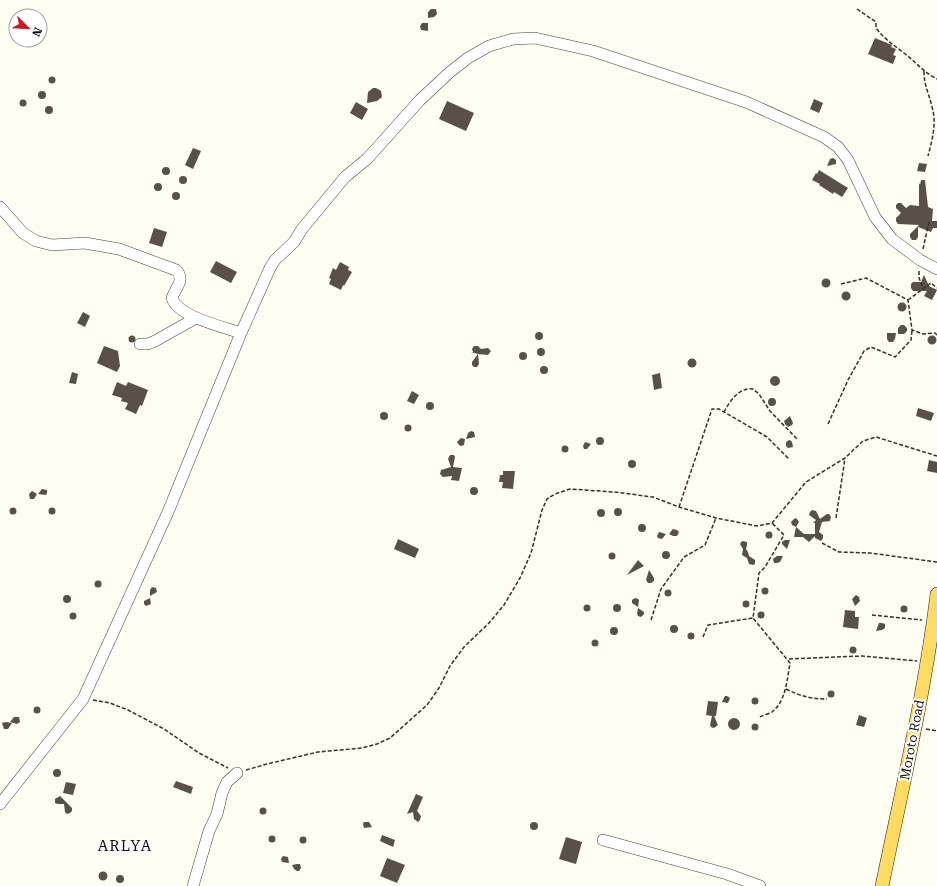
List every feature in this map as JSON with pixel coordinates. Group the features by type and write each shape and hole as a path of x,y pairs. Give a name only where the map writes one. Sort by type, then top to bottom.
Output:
{"main road":[{"name":"Moroto Road","path":"882,886 915,727 934,622 937,594"}],"street":[{"path":"0,804 83,699 168,512 241,333 275,260 294,242 302,229 345,177 367,159 420,100 468,58 489,46 513,39 535,38 593,51 746,102 824,137 838,147 848,160 875,217 892,239 920,260 937,269"},
{"path":"0,207 23,233 36,241 52,245 85,243 119,249 176,270 180,274 181,279 172,298 176,306 196,318 241,333"},
{"path":"140,344 148,344 155,341 196,318"},
{"path":"193,886 209,831 217,814 222,793 227,782 237,773"},
{"path":"603,840 727,874 760,886"}],"path":[{"path":"857,9 876,22 876,28 890,44 906,54 924,71 937,80"},
{"path":"924,71 924,82 933,108 934,118 932,139 928,156"},
{"path":"841,284 866,278 908,300"},
{"path":"908,300 931,283 937,288"},
{"path":"828,424 848,380 864,351 871,347 895,357 911,340 912,330 908,300"},
{"path":"912,330 923,334 936,333"},
{"path":"724,412 729,403 744,389 753,389 759,394 770,411 798,440"},
{"path":"679,507 712,409 719,409 767,437 789,459"},
{"path":"83,699 110,703 128,710 164,729 199,753 237,773 318,752 362,748 377,744 390,738 427,705 439,688 450,666 464,647 489,623 504,605 520,578 531,553 542,510 547,499 555,494 570,489 614,492 653,497 679,507 716,518 757,526 772,523 806,482 845,458 863,441 876,437 937,456"},
{"path":"836,518 845,458"},
{"path":"651,620 661,589 684,557 705,545 716,518"},
{"path":"760,717 771,713 779,703 786,689 790,663 753,618 759,573 765,567 784,534 772,523"},
{"path":"822,543 839,552 870,553 937,562"},
{"path":"872,615 934,622"},
{"path":"703,637 708,625 753,618"},
{"path":"788,659 862,656 926,662"},
{"path":"786,689 806,698 827,699"}],"building":[{"path":"431,9 436,9 437,14 434,17 428,18 428,12"},
{"path":"422,23 428,23 428,31 421,30 420,26"},
{"path":"875,38 892,45 891,47 896,49 893,55 896,56 893,64 868,54"},
{"path":"52,76 55,77 55,83 52,84 49,83 48,80 49,77"},
{"path":"373,88 381,91 382,97 377,101 367,103 368,92"},
{"path":"42,91 45,92 45,98 42,99 39,98 38,95 39,92"},
{"path":"23,99 26,100 26,106 23,107 20,106 19,103 20,100"},
{"path":"814,99 823,103 819,113 810,109"},
{"path":"447,101 474,113 466,131 439,119"},
{"path":"356,102 368,109 362,120 350,113"},
{"path":"49,106 52,107 52,113 49,114 46,113 45,110 46,107"},
{"path":"193,148 201,151 193,169 185,165"},
{"path":"833,158 836,160 836,164 827,166 830,159"},
{"path":"919,163 927,164 925,172 917,171"},
{"path":"166,167 169,168 169,174 166,175 163,174 162,171 163,168"},
{"path":"819,170 848,188 842,197 834,192 833,194 812,180"},
{"path":"183,176 186,177 186,183 183,184 180,183 179,180 180,177"},
{"path":"921,180 925,180 928,207 933,209 932,221 937,221 937,228 933,228 931,232 918,227 918,237 916,240 912,240 910,234 919,225 898,224 896,218 901,213 896,208 896,205 901,203 906,208 910,205 919,206 919,183 920,185"},
{"path":"158,183 161,184 161,190 158,191 155,190 154,187 155,184"},
{"path":"176,192 179,193 179,199 176,200 173,199 172,196 173,193"},
{"path":"154,228 167,232 162,247 149,243"},
{"path":"216,261 237,272 231,283 210,272"},
{"path":"340,262 349,267 348,270 352,272 341,290 329,284 331,279 329,278 333,268 336,270"},
{"path":"924,275 929,286 937,290 932,300 924,296 927,291 913,291 911,288 911,284 913,282 921,282"},
{"path":"824,279 828,279 830,283 828,287 824,287 822,285 822,281"},
{"path":"844,292 848,292 850,296 848,300 844,300 842,298 842,294"},
{"path":"900,303 904,303 906,307 904,311 900,311 898,309 898,305"},
{"path":"83,312 90,316 85,327 77,323"},
{"path":"901,325 904,325 907,328 907,331 904,334 898,334 898,328"},
{"path":"539,332 542,333 542,339 539,340 536,339 535,336 536,333"},
{"path":"887,333 896,333 893,342 889,342 887,339"},
{"path":"132,335 136,339 132,343 128,339"},
{"path":"930,336 934,336 936,340 934,344 930,344 928,342 928,338"},
{"path":"104,346 118,351 120,366 117,372 97,363"},
{"path":"474,346 478,346 481,349 488,348 491,351 488,355 471,352 473,352 472,349"},
{"path":"541,348 544,349 544,355 541,356 538,355 537,352 538,349"},
{"path":"523,352 526,353 526,359 523,360 520,359 519,356 520,353"},
{"path":"478,354 479,364 477,367 474,367 472,362"},
{"path":"692,358 697,363 692,368 687,363"},
{"path":"544,366 547,367 547,373 544,374 541,373 540,370 541,367"},
{"path":"72,372 78,374 76,384 69,383"},
{"path":"660,373 662,388 654,390 652,375"},
{"path":"775,376 780,381 775,386 770,381"},
{"path":"117,382 126,386 128,382 148,390 142,406 140,405 136,414 125,409 128,403 121,401 122,398 112,395"},
{"path":"412,391 419,395 414,404 407,401"},
{"path":"772,398 775,399 775,405 772,406 769,405 768,402 769,399"},
{"path":"430,402 433,403 433,409 430,410 427,409 426,406 427,403"},
{"path":"918,408 934,413 931,421 916,416"},
{"path":"384,412 387,413 387,419 384,420 381,419 380,416 381,413"},
{"path":"790,416 793,423 788,427 784,421"},
{"path":"408,424 411,425 411,431 408,432 405,431 404,428 405,425"},
{"path":"471,431 474,432 475,437 466,439 468,433"},
{"path":"600,437 603,438 603,444 600,445 597,444 596,441 597,438"},
{"path":"461,438 465,439 464,445 461,446 457,442"},
{"path":"790,440 793,447 788,448 786,443"},
{"path":"585,442 591,444 587,449 584,449 583,446"},
{"path":"565,445 568,446 568,452 565,453 562,452 561,449 562,446"},
{"path":"450,455 454,455 455,457 453,467 462,468 459,481 451,480 452,476 443,477 440,474 441,470 451,467 448,459"},
{"path":"632,460 635,461 635,467 632,468 629,467 628,464 629,461"},
{"path":"929,460 937,462 937,473 927,471"},
{"path":"503,471 515,471 513,489 502,488 503,482 499,482 500,475 503,475"},
{"path":"474,487 477,488 477,494 474,495 471,494 470,491 471,488"},
{"path":"42,489 47,490 46,495 38,494"},
{"path":"32,491 37,494 34,499 30,499 29,494"},
{"path":"13,507 16,508 16,514 13,515 10,514 9,511 10,508"},
{"path":"52,507 55,508 55,514 52,515 49,514 48,511 49,508"},
{"path":"618,508 621,509 621,515 618,516 615,515 614,512 615,509"},
{"path":"601,509 604,510 604,516 601,517 598,516 597,513 598,510"},
{"path":"812,510 816,511 820,519 827,514 831,517 830,521 822,522 819,532 823,535 821,541 815,538 815,536 809,542 803,537 794,537 796,527 804,534 815,534 815,523 813,523 816,520 809,515"},
{"path":"795,518 799,522 796,527 792,525 791,522"},
{"path":"642,524 645,525 645,531 642,532 639,531 638,528 639,525"},
{"path":"673,529 679,532 677,536 669,534"},
{"path":"769,531 772,532 772,538 769,539 766,538 765,535 766,532"},
{"path":"659,532 666,534 662,539 658,538 657,536"},
{"path":"398,539 419,549 415,558 394,549"},
{"path":"785,540 790,540 787,549 782,544"},
{"path":"742,541 747,542 746,549 749,556 755,560 755,564 749,564 747,558 742,555 743,549 740,544"},
{"path":"666,551 669,552 669,558 666,559 663,558 662,555 663,552"},
{"path":"612,552 615,553 615,559 612,560 609,559 608,556 609,553"},
{"path":"777,556 783,556 780,562 774,563 773,559"},
{"path":"638,560 644,566 627,575"},
{"path":"649,570 654,578 654,581 651,583 648,583 646,580"},
{"path":"98,580 101,581 101,587 98,588 95,587 94,584 95,581"},
{"path":"152,587 156,588 157,592 150,596 150,590"},
{"path":"765,587 768,588 768,594 765,595 762,594 761,591 762,588"},
{"path":"668,589 671,590 671,596 668,597 665,596 664,593 665,590"},
{"path":"67,595 70,596 70,602 67,603 64,602 63,599 64,596"},
{"path":"856,595 859,597 860,601 855,606 852,599"},
{"path":"150,598 151,604 146,606 144,601"},
{"path":"635,598 639,600 638,607 632,603 632,600"},
{"path":"746,600 749,601 749,607 746,608 743,607 742,604 743,601"},
{"path":"587,604 590,605 590,611 587,612 584,611 583,608 584,605"},
{"path":"617,604 620,605 620,611 617,612 614,611 613,608 614,605"},
{"path":"904,605 907,606 907,612 904,613 901,612 900,609 901,606"},
{"path":"638,608 644,612 641,617 637,614"},
{"path":"845,610 855,611 855,617 859,617 858,629 843,627"},
{"path":"761,611 764,612 764,618 761,619 758,618 757,615 758,612"},
{"path":"73,612 76,613 76,619 73,620 70,619 69,616 70,613"},
{"path":"879,623 885,624 885,628 876,631"},
{"path":"674,625 677,626 677,632 674,633 671,632 670,629 671,626"},
{"path":"614,627 617,628 617,634 614,635 611,634 610,631 611,628"},
{"path":"691,632 694,633 694,639 691,640 688,639 687,636 688,633"},
{"path":"595,639 598,640 598,646 595,647 592,646 591,643 592,640"},
{"path":"853,646 856,647 856,653 853,654 850,653 849,650 850,647"},
{"path":"831,690 834,691 834,697 831,698 828,697 827,694 828,691"},
{"path":"725,696 730,698 728,703 722,702"},
{"path":"755,697 758,698 758,704 755,705 752,704 751,701 752,698"},
{"path":"708,701 718,702 716,716 714,716 718,725 714,728 710,725 712,716 706,715"},
{"path":"37,706 40,707 40,713 37,714 34,713 33,710 34,707"},
{"path":"859,715 867,718 864,727 856,725"},
{"path":"14,717 19,717 20,722 17,724 10,722"},
{"path":"732,718 736,718 740,724 736,730 732,730 728,726 728,722"},
{"path":"2,723 12,723 8,729 4,729"},
{"path":"755,723 758,724 758,730 755,731 752,730 751,727 752,724"},
{"path":"57,769 60,770 60,776 57,777 54,776 53,773 54,770"},
{"path":"176,781 193,787 191,794 173,787"},
{"path":"66,782 76,784 73,795 63,793"},
{"path":"416,794 423,797 417,811 421,816 418,822 414,819 413,812 407,814"},
{"path":"60,796 72,808 70,813 67,814 65,812 64,804 55,803 55,799"},
{"path":"263,807 266,808 266,814 263,815 260,814 259,811 260,808"},
{"path":"364,822 369,822 372,827 364,828"},
{"path":"534,822 537,823 537,829 534,830 531,829 530,826 531,823"},
{"path":"272,835 275,836 275,842 272,843 269,842 268,839 269,836"},
{"path":"382,835 395,840 393,847 380,841"},
{"path":"303,836 306,837 306,843 303,844 300,843 299,840 300,837"},
{"path":"566,837 582,842 576,864 559,859"},
{"path":"283,856 288,857 289,863 282,862 281,859"},
{"path":"387,858 405,865 397,883 380,876"},
{"path":"300,864 301,868 299,871 294,869 292,865"},
{"path":"101,872 105,872 107,876 105,880 101,880 99,878 99,874"},
{"path":"120,875 123,876 123,882 120,883 117,882 116,879 117,876"}],"district":[{"name":"ARLYA","path":"125,846"}]}
